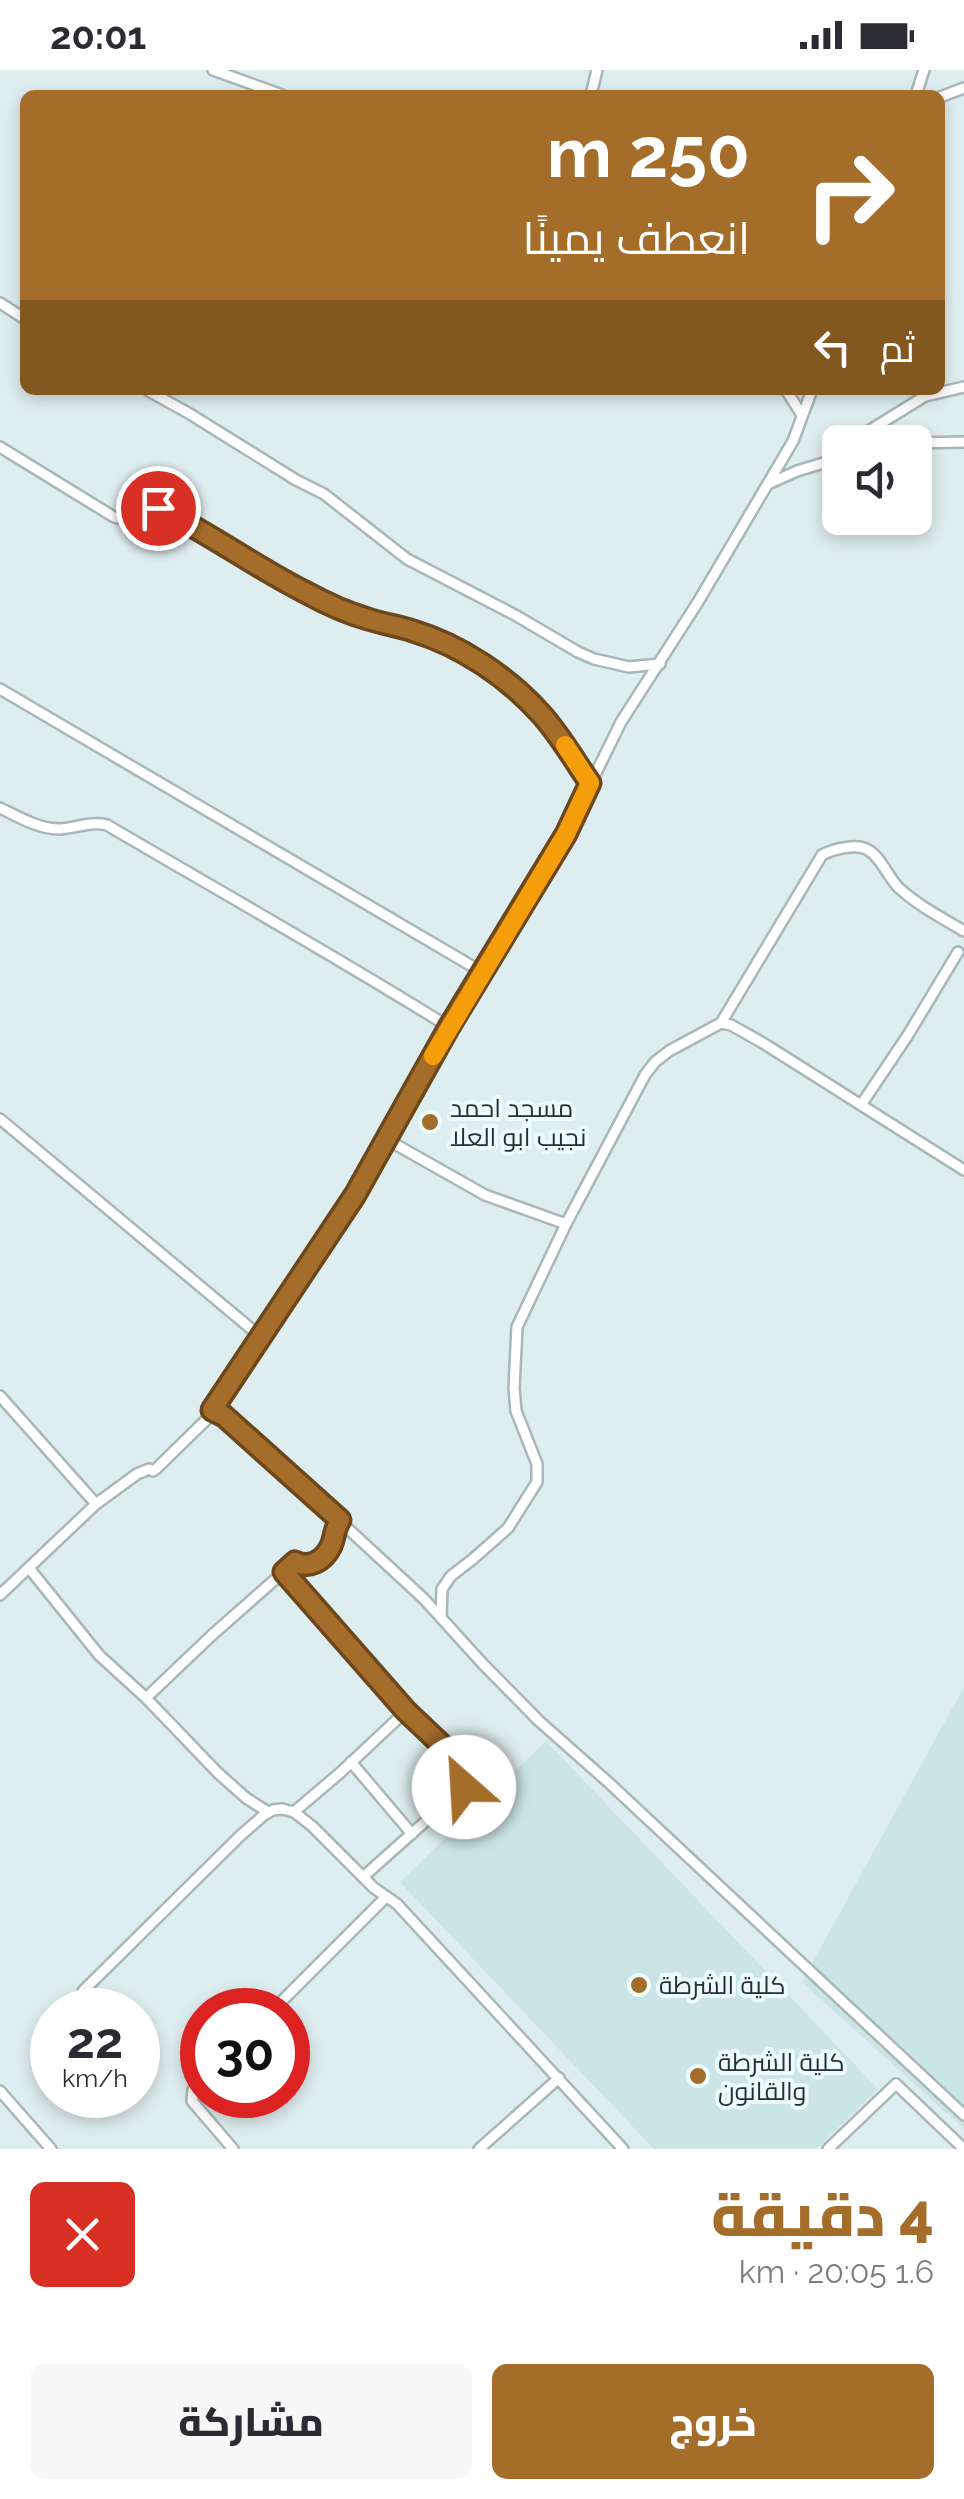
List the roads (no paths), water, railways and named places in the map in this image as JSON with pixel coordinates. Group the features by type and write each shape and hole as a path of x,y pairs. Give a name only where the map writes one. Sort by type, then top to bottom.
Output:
{"street":[{"path":"213,70 268,90"},
{"path":"156,395 324,494 407,559 578,652 629,667 660,664"},
{"path":"789,395 802,415"},
{"path":"0,1595 96,1504 137,1474 156,1469 201,1427 355,1195 449,1027 566,834 621,722 794,441 810,395"},
{"path":"878,425 930,395"},
{"path":"932,441 964,442"},
{"path":"0,447 114,517 123,520 147,508 158,508 334,606 447,644 527,699 561,739 590,783"},
{"path":"814,465 822,460"},
{"path":"767,485 822,463"},
{"path":"0,690 482,972"},
{"path":"0,808 42,827 107,825 449,1027"},
{"path":"421,1596 442,1589 451,1576 508,1528 537,1482 537,1464 516,1412 517,1328 566,1224 645,1075 669,1051 720,1023 822,855 858,847 869,850 905,893 964,931"},
{"path":"861,1105 958,952"},
{"path":"720,1023 732,1025 763,1043 964,1170"},
{"path":"0,1118 260,1337"},
{"path":"386,1139 485,1195 566,1224"},
{"path":"0,1396 96,1504"},
{"path":"212,1410 224,1416 340,1520 441,1616 539,1721 964,2115"},
{"path":"146,1698 295,1562 314,1565 331,1546 333,1531 340,1520"},
{"path":"29,1568 99,1655 218,1773 268,1812"},
{"path":"284,1572 406,1711 468,1774 464,1787 363,1877"},
{"path":"441,1616 442,1589"},
{"path":"294,1812 406,1711"},
{"path":"351,1762 412,1834"},
{"path":"86,1988 268,1812 294,1812 406,1914 623,2149"},
{"path":"295,1988 386,1897"},
{"path":"478,2149 558,2078"},
{"path":"828,2149 896,2084 964,2149"},
{"path":"0,2091 51,2149"},
{"path":"207,2118 234,2149"}],"place":[{"name":"مسجد احمد نجيب ابو العلا","path":"430,1122"},
{"name":"كلية الشرطة","path":"639,1985"},
{"name":"كلية الشرطة والقانون","path":"698,2076"}]}
